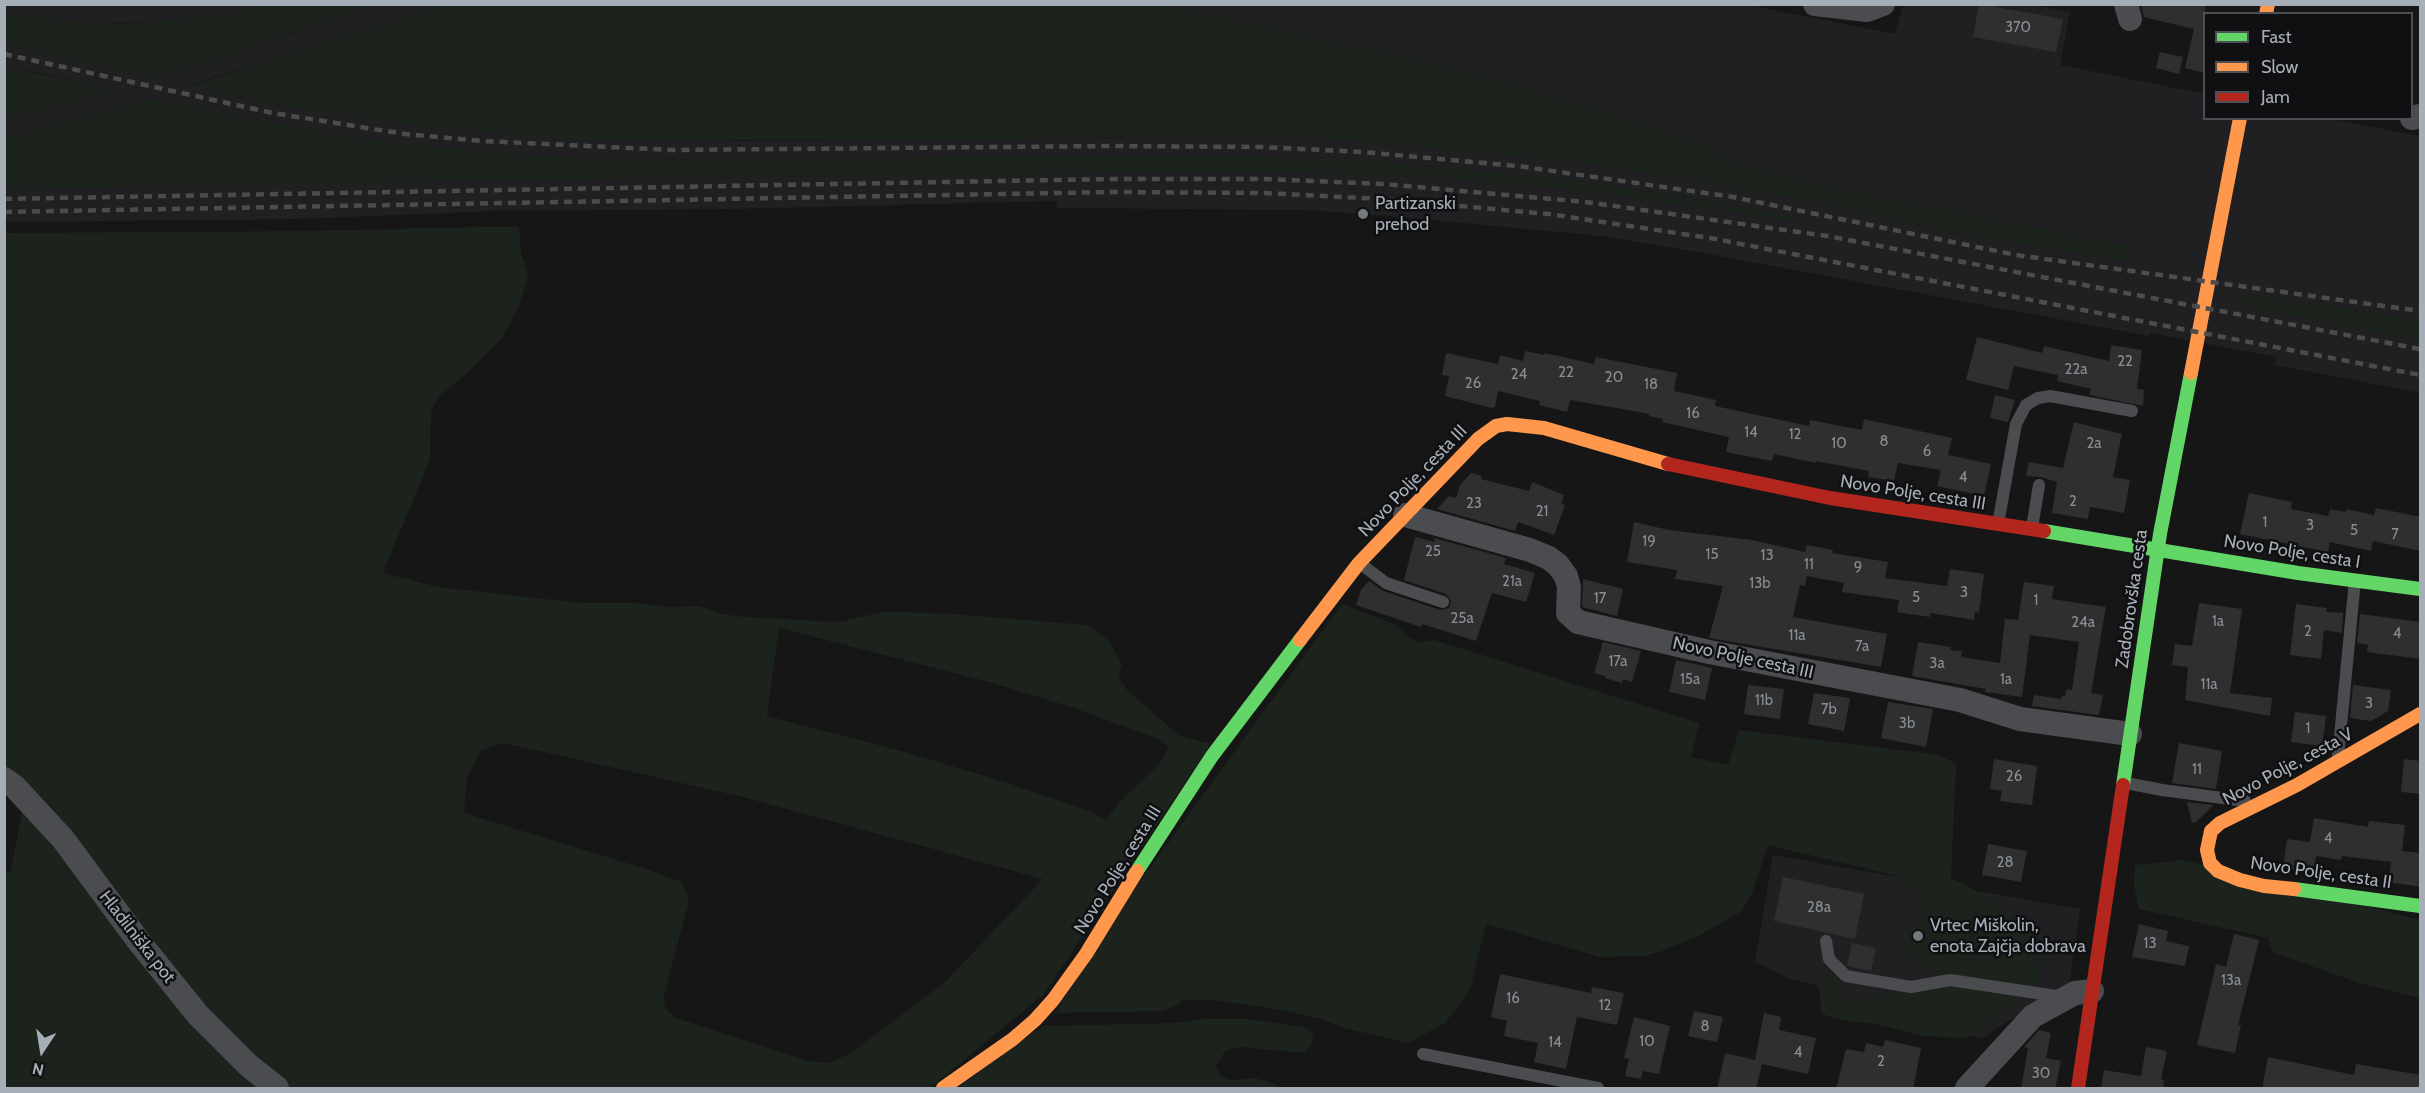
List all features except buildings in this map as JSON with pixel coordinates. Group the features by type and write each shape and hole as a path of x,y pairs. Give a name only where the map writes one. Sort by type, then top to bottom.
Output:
{"street":[{"path":"1815,4 1867,9 1883,4"},
{"name":"Zadobrovška cesta","path":"2078,1089 2158,548 2240,120"},
{"name":"Novo Polje, cesta III","path":"943,1089 1013,1039 1053,1000 1086,954 1212,756 1359,563 1478,439 1496,426 1507,424 1544,428 1663,463 1762,485 1998,525 2158,548"},
{"name":"Novo Polje cesta III","path":"1405,515 1530,550 1549,558 1566,576 1569,587 1568,613 1578,622 1709,652 1960,700 2020,719 2130,734"},
{"name":"Novo Polje, cesta I","path":"2158,548 2298,573 2421,589"},
{"name":"Novo Polje, cesta V","path":"2218,872 2210,863 2207,850 2211,831 2220,823 2421,714"},
{"name":"Hladilniška pot","path":"4,779 15,786 63,839 140,943 198,1014 248,1065 277,1089"},
{"name":"Novo Polje, cesta II","path":"2218,872 2264,886 2421,906"},
{"path":"1967,1089 2033,1016 2075,993 2092,991"}],"lane":[{"path":"1998,525 2016,424 2026,405 2038,398 2050,396 2132,411"},
{"path":"2032,530 2039,486"},
{"path":"1359,563 1386,583 1443,602"},
{"path":"2338,761 2355,580"},
{"path":"2123,783 2261,802"},
{"path":"1826,941 1829,959 1846,976 1911,987 1950,980 1998,985 2066,997"},
{"path":"1423,1054 1598,1089"}],"shaded area":[{"path":"1743,4 1895,34 1902,8 1910,5 2032,5 2070,12 2060,65 2203,94 2203,120 2337,120 2420,136 2420,320 2240,293 2238,304 2420,341 2420,393 2275,365 2276,357 2150,333 2149,336 1703,253 1601,236 1378,215 1303,210 1057,208 1056,201 732,209 494,211 300,219 4,222 5,190 266,183 1264,171 1429,177 1588,191 1699,207 1802,218 1694,198 1563,179 1338,158 1114,155 669,160 535,156 342,136 148,99 5,138 5,120 117,89 5,66 5,45 155,78 368,5 448,5 187,86 283,106 424,126 741,141 914,141 1182,136 1323,138 1437,148 1582,163 1703,181 1834,206 1980,238 2130,262 2133,247 1839,189 1722,159 1722,152 1572,102 1496,80 1390,54 1162,5"},
{"path":"4,5 263,5 234,13 179,20 101,24 44,18 5,10"},
{"path":"263,5 368,5 212,61 154,78 5,45 5,10 44,18 101,24 139,23 234,13"},
{"path":"448,5 1162,5 1390,54 1496,80 1572,102 1722,152 1722,159 1839,189 2134,247 2130,262 1980,238 1834,206 1703,181 1582,163 1323,138 1182,136 914,141 558,139 424,126 283,106 187,87 291,52"},
{"path":"5,66 35,73 119,89 5,120"},
{"path":"148,99 342,136 535,156 669,160 1114,155 1338,158 1563,179 1694,198 1802,218 1799,222 1588,191 1429,177 1264,171 266,183 5,190 5,138"},
{"path":"519,227 521,252 528,275 520,303 502,338 474,367 439,397 431,411 430,459 383,573 438,587 580,603 699,606 721,614 744,617 839,622 883,612 938,613 1088,625 1110,642 1122,666 1118,677 1128,691 1180,736 1211,744 1044,994 930,1088 291,1088 240,1048 5,772 4,233","holes":["779,628 989,682 1071,707 1158,739 1169,747 1159,764 1120,802 1106,820 1089,811 1005,782 905,752 767,716","504,743 739,796 1043,879 944,983 851,1053 828,1063 805,1060 676,1018 665,1008 664,996 689,900 682,882 464,813 467,777 481,750"]},
{"path":"2240,293 2420,320 2420,341 2238,305"},
{"path":"1342,604 1396,625 1407,636 1419,643 1434,640 1699,723 1691,757 1728,765 1739,730 1940,755 1956,764 1951,878 1992,899 2015,922 2041,930 2044,955 2037,985 1981,1031 1964,1038 1923,1036 1881,1025 1835,1019 1821,1013 1819,982 1829,973 1839,976 1840,996 1853,1000 1896,991 1928,991 1936,986 1939,981 1932,970 1907,954 1909,932 1922,914 1923,905 1919,893 1893,875 1768,845 1752,893 1742,911 1699,936 1662,951 1643,956 1600,957 1486,924 1470,990 1445,1023 1408,1043 1344,1028 1318,1018 1264,1007 1212,1000 1183,1000 1176,1006 1163,1011 1055,1013 1125,902"},
{"path":"23,807 63,854 177,1007 211,1046 262,1088 5,1088 4,868 10,874"},
{"name":"Vrtec Miškolin, enota Zajčja dobrava","path":"1773,855 2080,909 2069,985 1984,1038 1834,1011 1831,989 1790,979 1755,962"},
{"path":"2184,860 2420,920 2420,998 2359,983 2272,952 2268,938 2139,909 2134,886 2135,865"},
{"path":"1203,1019 1250,1019 1308,1028 1314,1035 1305,1053 1240,1047 1226,1050 1216,1065 1220,1075 1230,1080 1255,1078 1273,1083 1280,1088 957,1088 1043,1026 1175,1023"}],"railway":[{"path":"4,54 273,113 405,134 482,141 672,150 1261,147 1363,152 1518,166 1733,197 2016,255 2420,311"},
{"path":"4,199 1113,179 1264,179 1384,184 1586,202 1827,236 2420,349"},
{"path":"4,212 1113,192 1264,193 1383,199 1549,214 1710,238 2420,375"}],"traffic: fast":[{"path":"2123,785 2160,534 2191,373"},
{"path":"2044,531 2298,573 2420,589"},
{"path":"1137,871 1212,756 1300,640"},
{"path":"2294,889 2420,906"}],"traffic: slow":[{"path":"2266,12 2268,4"},
{"path":"2191,373 2240,120"},
{"path":"1300,640 1359,563 1478,439 1496,426 1507,424 1544,428 1668,464"},
{"path":"2294,889 2264,886 2218,871 2210,863 2207,850 2211,831 2220,823 2297,785 2420,714"},
{"path":"943,1088 1013,1039 1053,1000 1086,954 1137,871"}],"traffic: jam":[{"path":"1668,464 1830,498 2044,531"},
{"path":"2078,1088 2123,785"}],"place":[{"name":"Partizanski prehod","path":"1363,214"},
{"name":"Vrtec Miškolin, enota Zajčja dobrava","path":"1918,936"}]}
